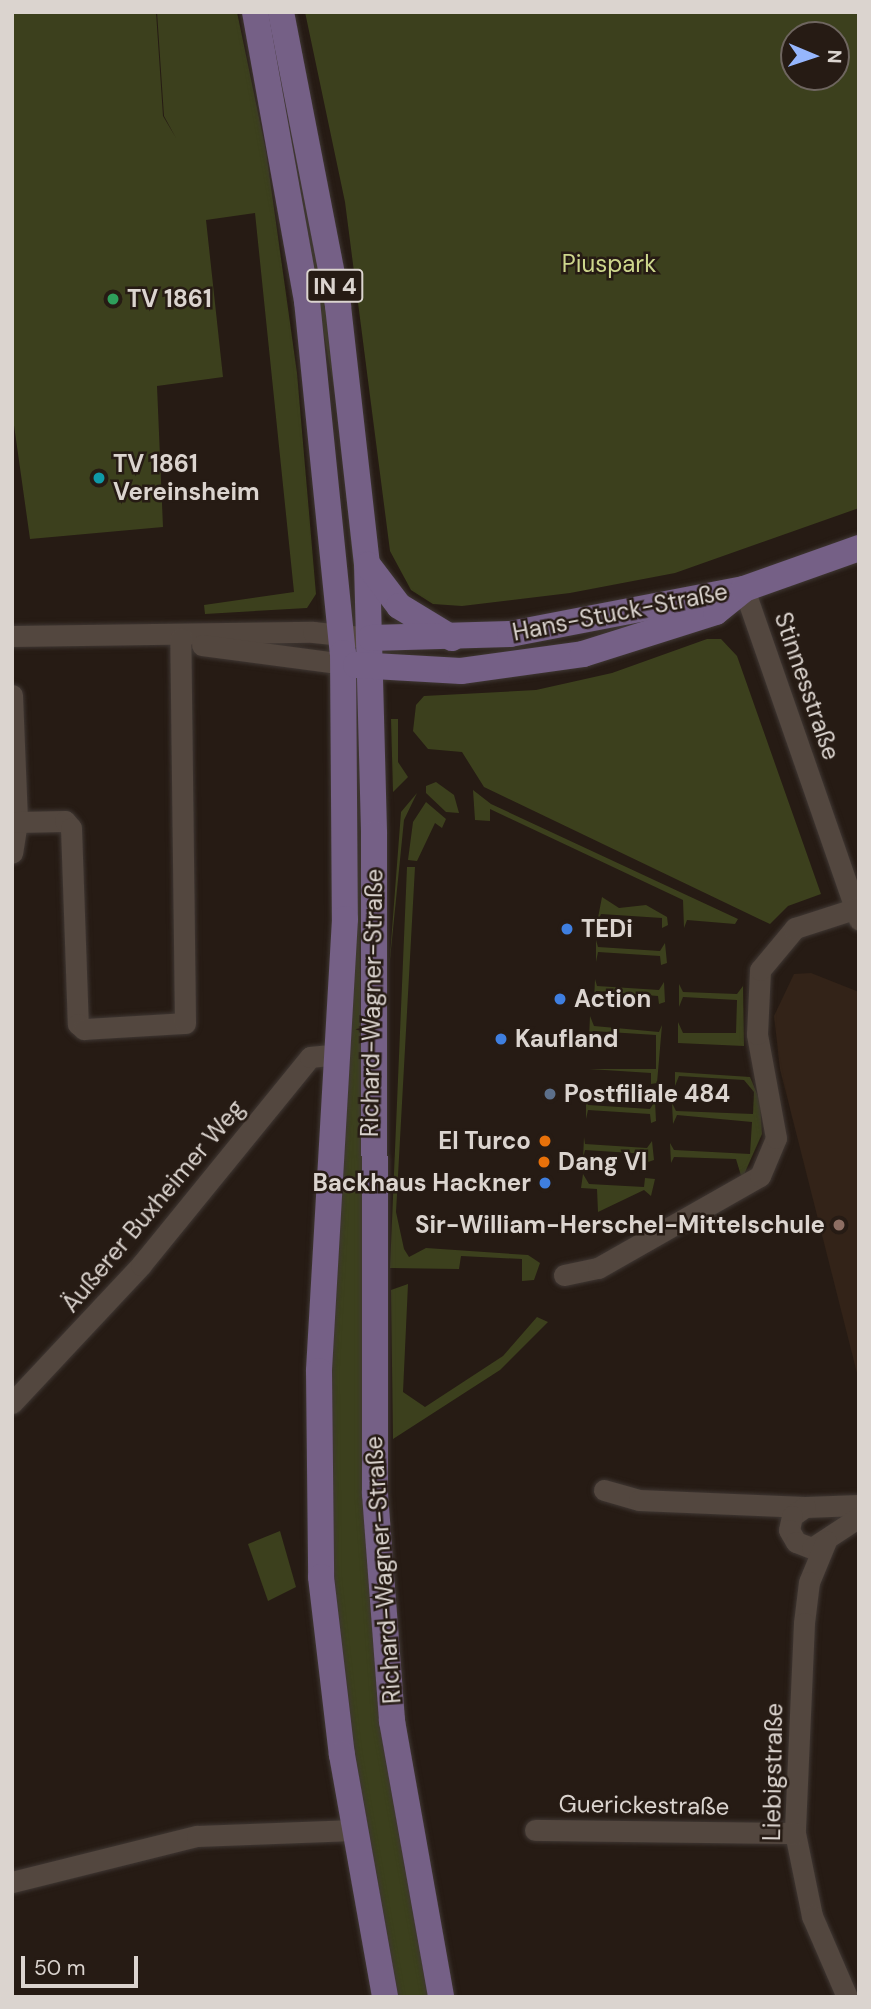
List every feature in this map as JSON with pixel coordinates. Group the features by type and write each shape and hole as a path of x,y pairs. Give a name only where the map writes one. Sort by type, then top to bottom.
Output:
{"main road":[{"name":"Richard-Wagner-Straße","path":"255,12 309,315 344,664 345,919 319,1371 320,1513 326,1630 354,1830 385,1997"},
{"name":"Richard-Wagner-Straße","path":"281,12 338,306 367,564 371,638 370,1285 379,1581 392,1721 441,1997"},
{"name":"Hans-Stuck-Straße","path":"371,638 452,638 580,624 744,589 859,548"},
{"path":"367,564 399,606 452,638"},
{"name":"Hans-Stuck-Straße","path":"344,664 371,668 460,671 583,654 716,612 744,589"}],"street":[{"name":"Stinnesstraße","path":"744,589 857,914"},
{"path":"12,636 180,638 342,635 371,638"},
{"path":"180,638 344,664"},
{"path":"17,821 65,821 71,828 78,1024 84,1029 185,1023 180,638"},
{"path":"12,695 17,821 12,853"},
{"path":"564,1275 598,1268 760,1176 776,1138 757,1034 760,970 795,928 857,914"},
{"name":"Äußerer Buxheimer Weg","path":"12,1403 132,1275 310,1057 338,1054"},
{"path":"604,1490 639,1500 811,1507 859,1505"},
{"path":"761,1503 794,1535 828,1538 859,1517"},
{"path":"794,1535 811,1507"},
{"path":"811,1507 829,1517 828,1538"},
{"name":"Liebigstraße","path":"794,1535 809,1582"},
{"name":"Liebigstraße","path":"828,1538 809,1582 795,1833 812,1916 847,1997"},
{"path":"12,1882 197,1836 354,1830"},
{"name":"Guerickestraße","path":"535,1830 795,1833"}],"shaded area":[{"name":"Sir-William-Herschel-Mittelschule","path":"811,973 859,992 859,1381 780,1069 774,1016 794,974"}],"green space":[{"name":"TV 1861","path":"12,12 156,12 163,116 176,138 164,116 157,12 237,12 266,151 297,373 316,594 307,608 205,614 204,605 294,592 255,213 206,220 223,377 157,386 163,527 30,539 12,411"},
{"path":"265,12 271,12 320,258 356,537 357,603 338,411"},
{"name":"Piuspark","path":"305,12 859,12 859,508 675,573 570,593 462,606 433,604 411,590 390,551 345,202"},
{"path":"707,639 721,639 737,656 821,894 788,906 770,924 484,787 462,752 428,749 413,731 416,705 424,696 536,690 612,673"},
{"path":"391,719 398,719 398,762 408,777 393,792"},
{"path":"356,720 368,1485 429,1997 391,1997 341,1672 331,1525 330,1373"},
{"path":"436,782 454,795 459,813 446,812 426,793 426,786"},
{"path":"473,790 491,804 738,919 735,924 687,920 684,928 683,900 490,809 490,821 475,820"},
{"path":"417,793 404,820 389,969 401,812"},
{"path":"426,802 446,819 442,828 435,823 417,861 408,860 413,822"},
{"path":"407,867 415,867 396,1212 404,1249 409,1257 426,1248 528,1255 540,1263 534,1280 522,1281 522,1259 461,1256 459,1269 390,1268"},
{"path":"602,897 619,908 646,905 667,917 668,925 662,928 662,918 601,914 597,923"},
{"path":"596,940 598,947 660,951 665,943 667,963 661,965 660,956 598,952 596,962"},
{"path":"595,979 597,986 659,990 664,982 665,1002 659,1004 658,996 596,991 594,1001"},
{"path":"679,984 683,992 737,994 743,986 744,1046 678,1043 678,1022 683,1033 736,1033 737,1000 683,997 679,1007"},
{"path":"590,1016 594,1026 659,1032 662,1025 657,1083 651,1084 651,1073 589,1069 656,1069 656,1035 593,1031 589,1039"},
{"path":"675,1072 750,1077 760,1101 762,1134 742,1179 736,1159 674,1157 671,1163 670,1143 674,1150 750,1154 752,1122 677,1115 673,1124 672,1103 676,1111 753,1114 754,1092 744,1080 679,1076 675,1086"},
{"path":"586,1098 588,1105 650,1109 655,1101 656,1121 651,1123 650,1114 588,1110 586,1119"},
{"path":"584,1137 585,1144 647,1148 652,1141 654,1160 648,1162 647,1154 585,1150 583,1159"},
{"path":"583,1174 589,1184 644,1187 645,1178 655,1179 651,1196 644,1190 598,1212 597,1189 581,1188"},
{"path":"408,1284 403,1392 425,1407 503,1356 537,1317 548,1322 500,1370 393,1439 391,1290"},
{"path":"280,1531 296,1587 268,1601 248,1544"}],"place":[{"name":"TV 1861","path":"113,299"},
{"name":"TV 1861 Vereinsheim","path":"99,478"},
{"name":"TEDi","path":"567,929"},
{"name":"Action","path":"560,999"},
{"name":"Kaufland","path":"501,1039"},
{"name":"Postfiliale 484","path":"550,1094"},
{"name":"El Turco","path":"545,1141"},
{"name":"Dang VI","path":"544,1162"},
{"name":"Backhaus Hackner","path":"545,1183"},
{"name":"Sir-William-Herschel-Mittelschule","path":"839,1225"}]}
